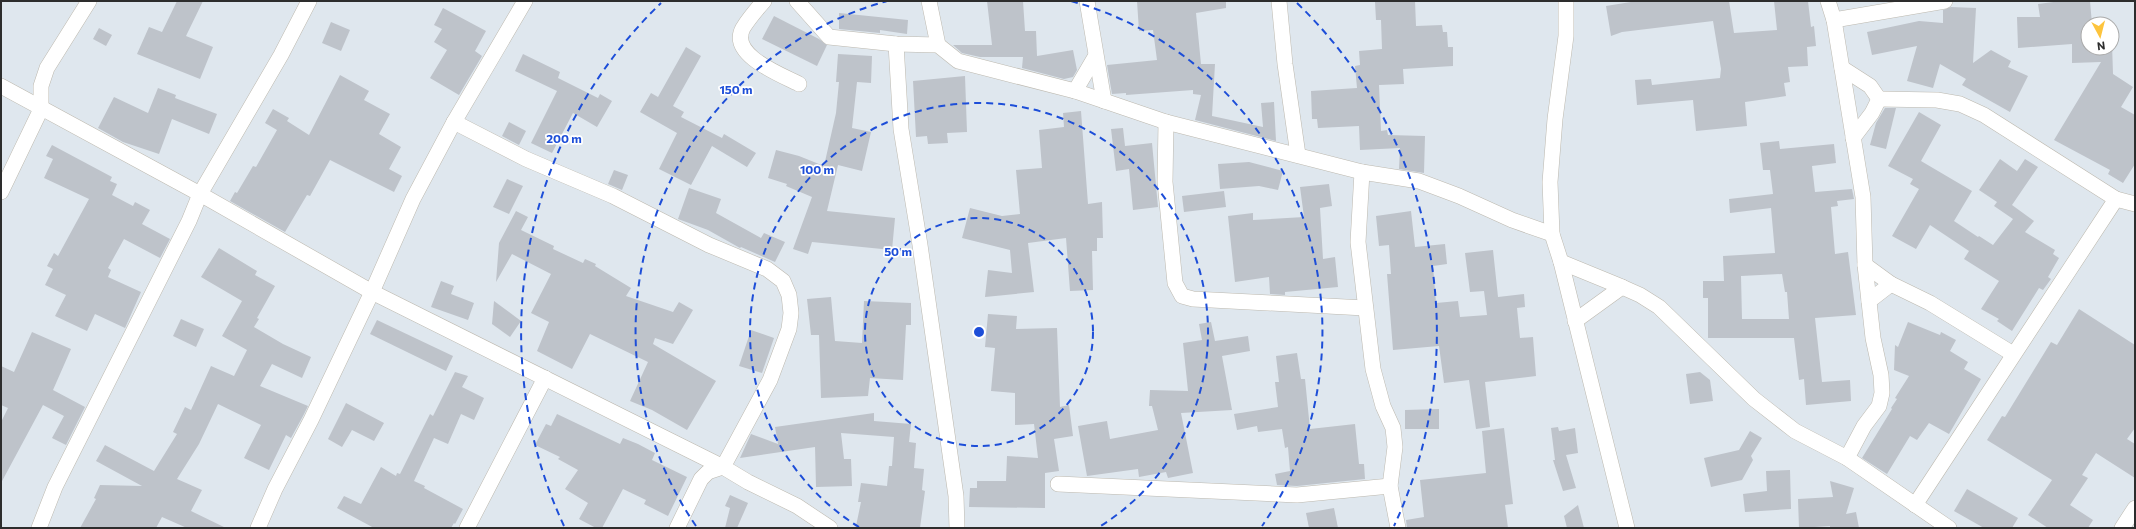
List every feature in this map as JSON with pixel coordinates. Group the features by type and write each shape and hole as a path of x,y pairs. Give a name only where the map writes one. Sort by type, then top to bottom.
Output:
{"street":[{"path":"1,192 41,109 41,86 47,68 89,1"},
{"path":"39,528 54,487 189,221 200,194 281,55 309,1"},
{"path":"258,528 275,489 311,420 372,292 413,199 454,122 525,1"},
{"path":"764,1 742,29 742,38 745,49 752,59 799,84"},
{"path":"797,1 829,37 896,44 938,45 958,61 1075,92 1166,122 1362,172 1419,181 1459,196 1512,220 1552,234"},
{"path":"929,1 938,45"},
{"path":"1087,1 1095,57 1104,101"},
{"path":"1279,1 1285,64 1298,155"},
{"path":"1566,1 1566,36 1555,119 1550,182 1552,234 1561,262 1627,528"},
{"path":"1828,1 1834,20 1863,196 1865,265 1882,393 1879,406 1864,426 1847,458"},
{"path":"1834,20 1945,1"},
{"path":"896,44 901,129 920,245 954,481 957,528"},
{"path":"1075,92 1095,57"},
{"path":"1842,68 1870,86 1879,99"},
{"path":"1,86 200,194 372,292 724,467 748,482 797,506 830,528"},
{"path":"1853,138 1872,114 1879,99"},
{"path":"1879,99 1937,100 1960,104 1984,115 2116,199 2135,204"},
{"path":"454,122 526,159 613,196 709,245 767,268 783,281 789,301 789,329 770,380 724,467 708,472 701,480 677,528"},
{"path":"1166,122 1165,182 1175,283 1182,296 1193,299 1365,308"},
{"path":"1362,172 1358,242 1373,369 1383,406 1393,428 1394,447 1390,486 1398,528"},
{"path":"1915,505 2116,199"},
{"path":"1561,262 1640,294 1659,307 1754,399 1795,431 1847,458 1949,528"},
{"path":"1865,265 1891,284 1930,303 2013,354"},
{"path":"1869,301 1891,284"},
{"path":"1575,321 1622,288"},
{"path":"467,528 545,378"},
{"path":"1058,484 1297,495 1390,486"},
{"path":"2122,528 2135,508"}],"building":[{"path":"177,1 203,1 186,36 213,47 200,79 137,54 149,27 162,32"},
{"path":"987,1 1023,1 1025,31 1036,31 1037,56 1073,50 1077,70 1073,77 1064,79 1022,68 1023,57 980,57 962,53 953,45 992,45"},
{"path":"1137,1 1226,1 1226,8 1196,13 1201,64 1215,64 1212,116 1263,127 1261,103 1274,102 1276,141 1195,120 1201,95 1193,94 1193,90 1126,95 1126,93 1112,94 1107,65 1157,60 1153,30 1139,31"},
{"path":"1415,1 1416,26 1442,25 1443,32 1447,32 1448,47 1453,47 1453,66 1403,69 1404,84 1379,85 1381,131 1387,130 1388,135 1425,136 1424,173 1399,169 1400,148 1360,150 1359,126 1318,128 1317,119 1312,119 1311,91 1357,88 1355,66 1360,65 1359,51 1382,49 1381,20 1376,20 1375,2"},
{"path":"1637,1 1729,1 1734,33 1777,30 1774,1 1808,1 1811,27 1814,26 1816,46 1807,47 1808,66 1788,67 1790,82 1784,83 1786,96 1745,102 1747,126 1696,131 1693,100 1637,105 1635,80 1651,79 1652,85 1720,78 1721,69 1713,21 1622,32 1611,36 1606,6"},
{"path":"2061,1 2090,1 2091,16 2080,16 2080,56 2112,56 2113,74 2133,87 2121,107 2135,115 2135,164 2123,183 2108,174 2110,170 2054,140 2101,62 2072,63 2072,44 2018,48 2017,17 2040,17 2038,4"},
{"path":"1951,7 1976,8 1973,63 1991,50 2011,61 2008,67 2028,76 2010,112 1962,85 1966,79 1940,64 1933,88 1907,81 1917,46 1872,55 1867,32 1919,21 1943,23 1943,10"},
{"path":"443,8 486,31 475,51 482,56 459,95 430,78 447,50 434,42 442,29 434,25"},
{"path":"839,13 908,20 907,34 880,30 880,33 839,29"},
{"path":"774,16 819,39 827,45 817,66 762,39"},
{"path":"331,22 350,30 341,51 322,43"},
{"path":"99,28 112,35 106,46 93,39"},
{"path":"686,47 701,56 673,106 684,112 681,117 722,138 724,134 756,153 747,167 712,146 691,185 659,169 677,133 640,112 651,93 658,97"},
{"path":"523,54 560,72 558,78 598,98 600,94 612,101 597,127 573,113 552,153 531,143 557,91 515,71"},
{"path":"838,54 872,56 871,83 857,82 852,128 871,132 862,171 838,165 827,211 895,218 892,250 812,242 808,254 793,249 812,197 786,186 787,184 768,178 776,150 799,156 824,166 836,113 839,82 836,82"},
{"path":"340,75 369,91 364,100 390,114 379,134 401,147 389,169 402,176 394,192 330,160 310,196 307,195 285,232 230,201 235,192 237,193 253,166 256,167 277,130 265,123 273,109 289,118 287,121 309,135"},
{"path":"965,76 967,132 947,133 948,143 928,144 927,136 916,137 913,81"},
{"path":"158,88 176,95 175,98 217,114 209,134 172,119 159,154 123,142 98,128 114,97 148,113"},
{"path":"1885,108 1896,108 1886,149 1870,145 1876,123"},
{"path":"1081,111 1088,204 1102,202 1103,238 1097,238 1097,251 1092,251 1093,290 1070,291 1066,238 1028,243 1034,292 985,297 988,270 1012,273 1010,250 962,238 970,208 1002,216 1020,214 1016,170 1042,168 1039,130 1064,127 1063,113"},
{"path":"1919,112 1941,125 1921,161 1972,191 1954,221 1993,245 2013,219 1994,206 1997,202 1979,190 2000,159 2017,171 2025,159 2038,167 2012,205 2034,221 2025,232 2055,250 2053,254 2059,258 2048,277 2051,279 2043,290 2039,288 2012,331 1997,321 1999,319 1981,309 1999,281 1964,259 1969,251 1930,225 1916,249 1892,236 1919,189 1910,184 1913,179 1888,166"},
{"path":"509,122 526,131 519,145 502,136"},
{"path":"1123,128 1125,146 1152,143 1158,207 1133,210 1129,169 1116,171 1111,129"},
{"path":"1779,141 1780,149 1834,144 1836,163 1812,166 1815,192 1852,189 1854,199 1837,201 1838,206 1831,207 1835,254 1848,252 1856,315 1815,318 1822,382 1850,380 1851,401 1806,405 1804,379 1799,380 1794,338 1708,338 1708,298 1703,298 1703,281 1724,281 1723,256 1775,253 1771,208 1730,213 1729,199 1773,194 1770,170 1763,170 1760,143","holes":["1782,274 1785,292 1787,292 1789,319 1742,319 1741,276"]},
{"path":"52,145 112,177 110,181 117,184 112,195 133,206 135,202 150,210 142,224 170,239 160,258 124,239 108,268 111,270 108,277 141,292 125,328 95,314 87,331 55,316 66,295 45,285 53,269 47,266 54,253 58,256 89,199 44,178 53,159 46,156"},
{"path":"1249,162 1283,171 1278,190 1259,186 1220,189 1218,164"},
{"path":"614,170 628,175 622,190 608,184"},
{"path":"507,179 523,186 509,214 493,207"},
{"path":"1329,184 1332,206 1320,208 1323,259 1335,257 1338,287 1285,292 1285,295 1270,294 1269,277 1235,282 1228,216 1253,213 1253,220 1304,217 1300,187"},
{"path":"689,188 721,199 716,213 761,238 764,233 785,242 775,262 741,247 740,248 708,230 678,219"},
{"path":"1224,191 1226,207 1184,212 1182,196"},
{"path":"516,211 528,217 521,230 554,246 553,249 583,263 585,259 596,264 595,266 631,288 626,296 673,312 679,302 693,310 673,344 655,338 653,344 716,381 687,430 652,410 630,401 648,362 590,334 572,369 537,351 549,322 531,313 551,274 512,254 496,282 499,243"},
{"path":"1411,211 1415,247 1445,244 1447,264 1433,266 1436,303 1458,301 1460,317 1487,315 1484,291 1470,292 1465,253 1493,250 1498,297 1524,294 1525,307 1517,308 1520,338 1533,337 1536,376 1485,382 1490,427 1476,429 1469,380 1444,383 1439,346 1393,350 1387,274 1391,274 1389,245 1379,246 1376,216"},
{"path":"219,248 257,271 255,275 275,286 257,318 259,319 254,327 283,344 311,357 302,378 272,364 260,386 308,406 291,438 286,435 269,470 244,458 261,425 218,404 199,444 177,479 202,490 191,511 226,528 187,528 162,517 156,528 80,528 96,499 94,498 100,485 142,486 96,461 105,445 154,471 177,434 173,432 185,407 191,410 211,366 234,376 247,350 222,336 242,301 201,277"},
{"path":"441,281 454,286 451,294 474,303 468,320 431,307"},
{"path":"831,297 835,341 862,343 864,301 911,303 911,325 906,325 903,380 870,378 868,396 821,398 819,335 811,335 807,299"},
{"path":"494,301 521,321 510,337 492,324"},
{"path":"2079,309 2135,345 2135,428 2127,439 2135,444 2135,478 2096,453 2082,475 2088,478 2070,505 2093,520 2088,528 2048,528 2028,515 2052,480 1987,440 2002,416 2005,417 2051,342 2057,345"},
{"path":"988,314 1017,316 1016,329 1057,328 1060,407 1069,405 1073,436 1054,439 1059,471 1045,473 1045,508 969,507 970,488 977,488 977,481 1006,481 1007,456 1038,458 1034,424 1015,425 1015,393 991,391 995,348 985,347"},
{"path":"181,319 204,329 196,347 173,336"},
{"path":"377,320 453,356 446,371 370,334"},
{"path":"1211,322 1215,341 1248,336 1250,351 1222,356 1232,410 1181,413 1193,473 1168,478 1166,472 1139,477 1138,469 1087,476 1078,426 1107,421 1110,439 1158,430 1152,406 1149,406 1150,390 1188,391 1183,343 1202,340 1199,324"},
{"path":"1908,322 1940,335 1941,332 1956,340 1950,351 1968,362 1964,369 1981,379 1949,434 1929,423 1917,440 1910,436 1887,474 1862,458 1892,409 1891,408 1897,399 1895,398 1909,376 1894,370 1895,345 1898,347"},
{"path":"751,330 774,338 762,373 739,366"},
{"path":"32,332 71,349 53,390 85,407 66,445 52,438 64,416 43,405 1,483 1,422 8,408 1,405 1,366 14,372"},
{"path":"1297,353 1301,379 1305,379 1310,429 1355,424 1359,464 1364,464 1365,479 1297,486 1277,485 1275,474 1290,471 1288,447 1285,448 1282,429 1258,432 1257,426 1237,430 1234,414 1278,407 1275,382 1279,382 1276,356"},
{"path":"455,372 468,376 462,387 484,398 474,420 461,414 448,444 434,438 414,481 463,509 455,524 454,523 451,528 374,528 337,508 344,496 361,504 381,467 396,476 397,473 400,474 430,414 433,416"},
{"path":"1700,372 1710,380 1713,401 1690,404 1686,374"},
{"path":"346,403 384,423 374,441 352,430 342,447 328,439"},
{"path":"1439,409 1439,429 1405,429 1405,410"},
{"path":"874,413 874,421 911,424 909,442 916,443 914,468 924,469 922,490 925,491 920,528 865,528 856,526 861,502 858,502 861,483 887,486 889,466 892,466 894,437 841,433 844,459 851,459 852,486 816,487 815,447 740,458 751,434 778,444 775,427"},
{"path":"557,414 620,444 623,438 638,444 655,453 652,460 687,477 668,516 644,504 646,500 623,489 602,528 596,528 579,519 588,503 565,489 578,470 558,459 560,457 535,445 546,424 551,426"},
{"path":"1558,427 1559,431 1575,428 1578,453 1566,455 1576,488 1563,491 1553,460 1555,460 1551,428"},
{"path":"1504,428 1513,504 1505,505 1508,528 1407,528 1406,520 1424,517 1420,480 1486,473 1482,431"},
{"path":"1750,431 1762,438 1751,456 1753,460 1742,480 1711,487 1704,458 1739,450"},
{"path":"1790,470 1791,509 1745,512 1743,494 1767,491 1766,471"},
{"path":"1830,481 1854,488 1846,514 1856,512 1859,528 1830,528 1830,526 1799,528 1798,499 1833,497"},
{"path":"1967,489 2018,518 2012,528 1984,528 1954,511"},
{"path":"730,495 748,503 737,528 725,528 730,508 725,506"},
{"path":"1578,505 1584,528 1567,528 1564,516"},
{"path":"1334,508 1338,528 1309,528 1306,513"}]}
